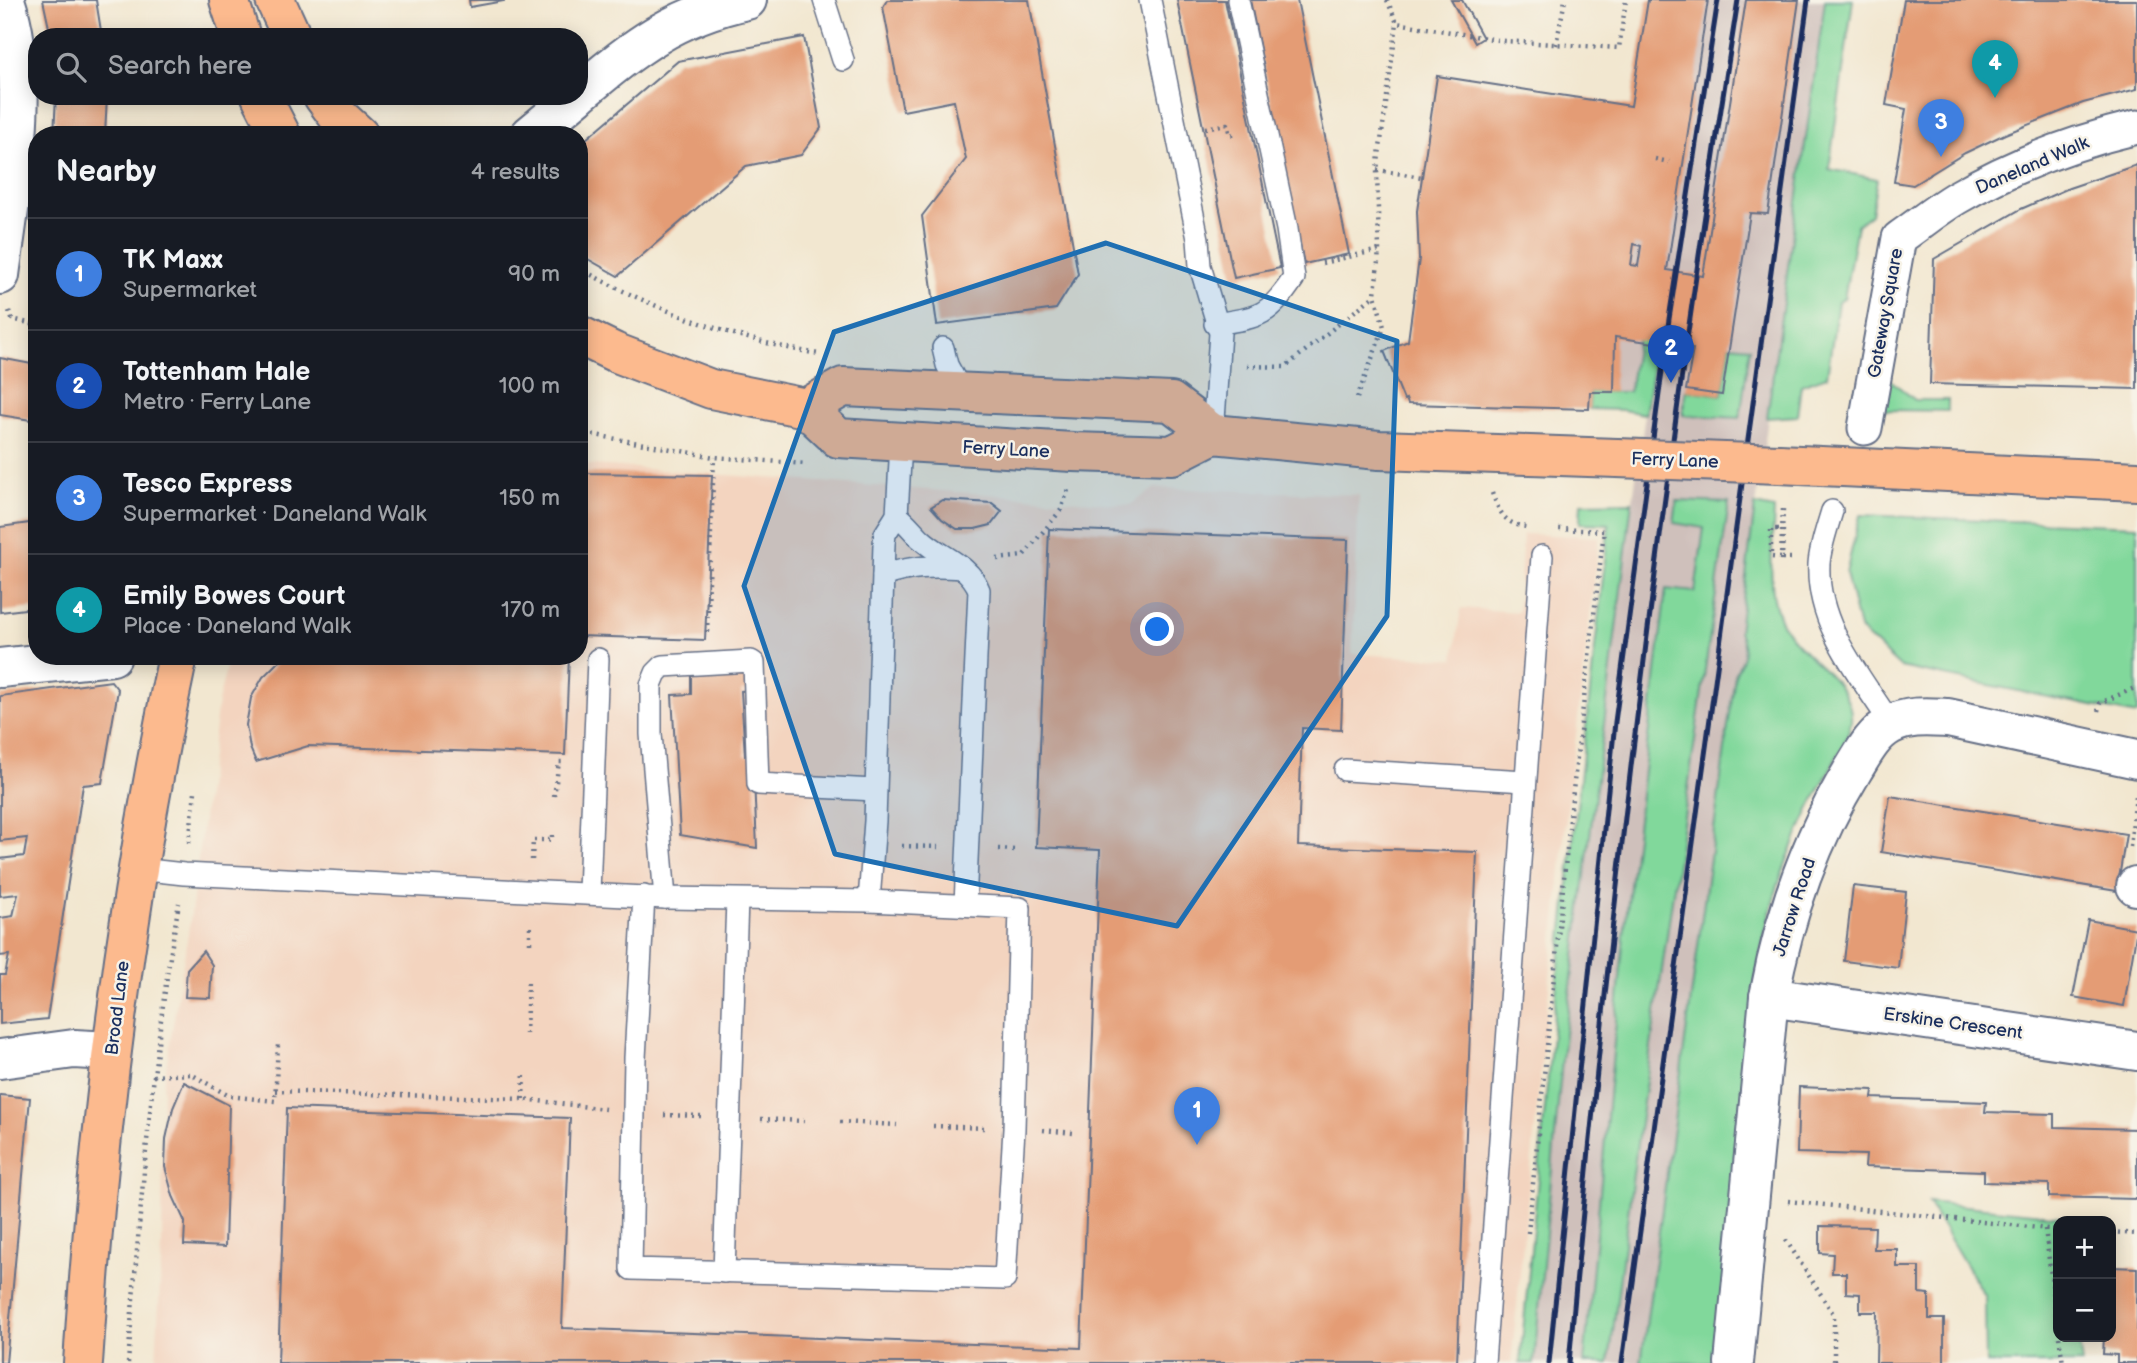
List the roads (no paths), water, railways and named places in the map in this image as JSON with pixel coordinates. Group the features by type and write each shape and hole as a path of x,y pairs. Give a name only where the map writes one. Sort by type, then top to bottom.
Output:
{"main road":[{"path":"229,0 238,28"},
{"path":"275,0 288,28"},
{"path":"266,105 276,126"},
{"path":"330,105 349,126"},
{"path":"588,339 711,389 806,408 843,387 1171,402 1213,434"},
{"name":"Ferry Lane","path":"806,408 838,438 901,443 1172,455 1213,434 1379,450 1779,464 2137,481"},
{"name":"Broad Lane","path":"83,1363 91,1240 124,947 155,760 176,665"}],"street":[{"path":"0,275 15,162 19,90 11,16 5,0"},
{"path":"588,86 620,58 666,28 700,13 747,0"},
{"path":"541,126 566,105"},
{"name":"Daneland Walk","path":"1932,215 1954,199 2009,170 2069,145 2137,127"},
{"name":"Gateway Square","path":"1865,428 1899,238 1932,215"},
{"path":"0,668 28,665"},
{"path":"1891,724 1918,716 1948,718 2137,759"},
{"name":"Jarrow Road","path":"1734,1363 1769,996 1779,943 1795,892 1838,794 1876,736 1891,724"},
{"name":"Erskine Crescent","path":"1769,996 2137,1051"},
{"path":"0,1059 74,1049 111,1051"}],"lane":[{"path":"824,0 843,61"},
{"path":"1150,0 1198,239 1200,266 1215,324 1220,333 1213,434"},
{"path":"1215,324 1257,317 1265,313 1281,298 1294,278 1294,267 1238,0"},
{"path":"943,348 947,365 963,394"},
{"path":"869,901 885,534 897,514 901,443"},
{"path":"1832,511 1819,560 1823,607 1832,631 1891,724"},
{"path":"897,514 922,540 975,579 979,590 965,905"},
{"path":"1484,1363 1542,556"},
{"path":"883,576 925,566 960,566"},
{"path":"589,892 597,659"},
{"path":"665,898 651,734 651,685 656,673 663,666 754,663 758,784 875,790"},
{"path":"1345,770 1525,781"},
{"path":"139,869 184,874 589,892 644,896 665,898 869,901 1020,908 1014,1129 1005,1279 631,1269 635,1058 644,896"},
{"path":"724,1272 737,900"}],"railway":[{"path":"1549,1363 1615,722 1669,319 1718,0"},
{"path":"1569,1363 1602,1021 1663,510 1738,0"},
{"path":"1622,1363 1808,0"}],"place":[{"name":"Emily Bowes Court","path":"1995,98"},
{"name":"Tesco Express","path":"1941,157"},
{"name":"Tottenham Hale","path":"1671,383"},
{"name":"TK Maxx","path":"1197,1145"}]}
